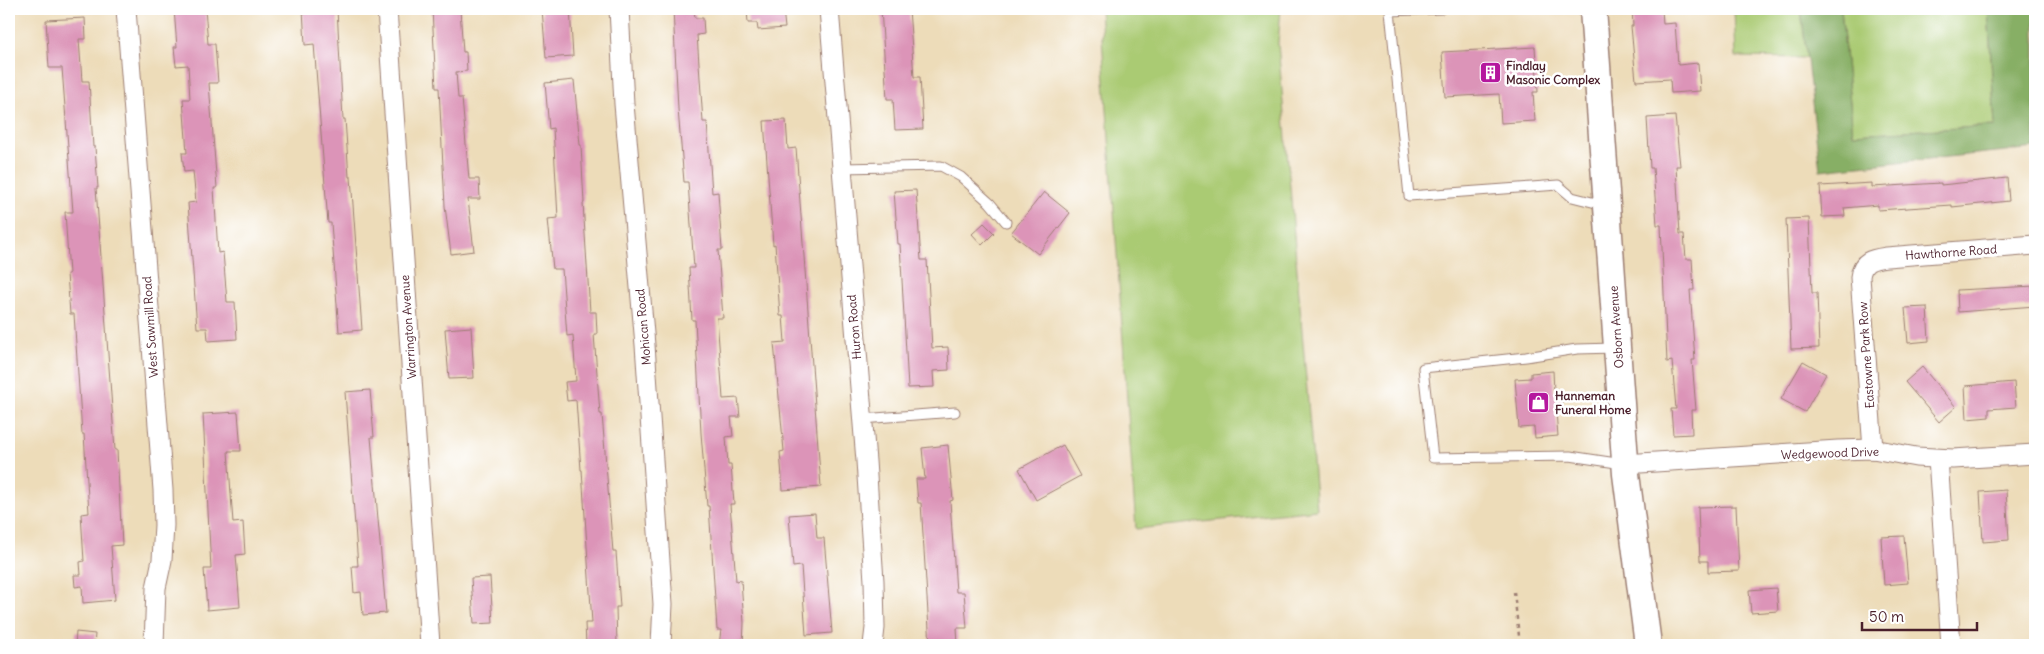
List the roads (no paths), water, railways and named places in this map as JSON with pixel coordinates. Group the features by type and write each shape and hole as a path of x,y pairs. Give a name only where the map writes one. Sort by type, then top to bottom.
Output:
{"main road":[{"name":"Osborn Avenue","path":"1593,9 1625,464 1648,645"}],"street":[{"name":"West Sawmill Road","path":"126,9 163,499 162,560 156,588 154,645"},
{"name":"Warrington Avenue","path":"387,9 430,645"},
{"name":"Mohican Road","path":"619,9 624,104 644,335 662,594 662,645"},
{"name":"Huron Road","path":"829,9 874,581 875,628 873,645"},
{"name":"Hawthorne Road","path":"1866,262 1887,257 2035,245"},
{"name":"Eastowne Park Row","path":"1866,262 1860,277 1873,449"},
{"name":"Wedgewood Drive","path":"1625,464 1873,449 1938,459 2035,454"},
{"path":"1938,459 1951,645"}],"lane":[{"path":"1441,9 1390,11 1409,196 1558,185 1572,197 1607,206"},
{"path":"842,168 941,166 961,176 1006,222"},
{"path":"1617,348 1576,349 1526,357 1423,368 1433,458 1570,456 1625,464"},
{"path":"862,419 955,412"}],"place":[{"name":"Findlay Masonic Complex","path":"1490,72"},
{"name":"Hanneman Funeral Home","path":"1539,402"}]}
